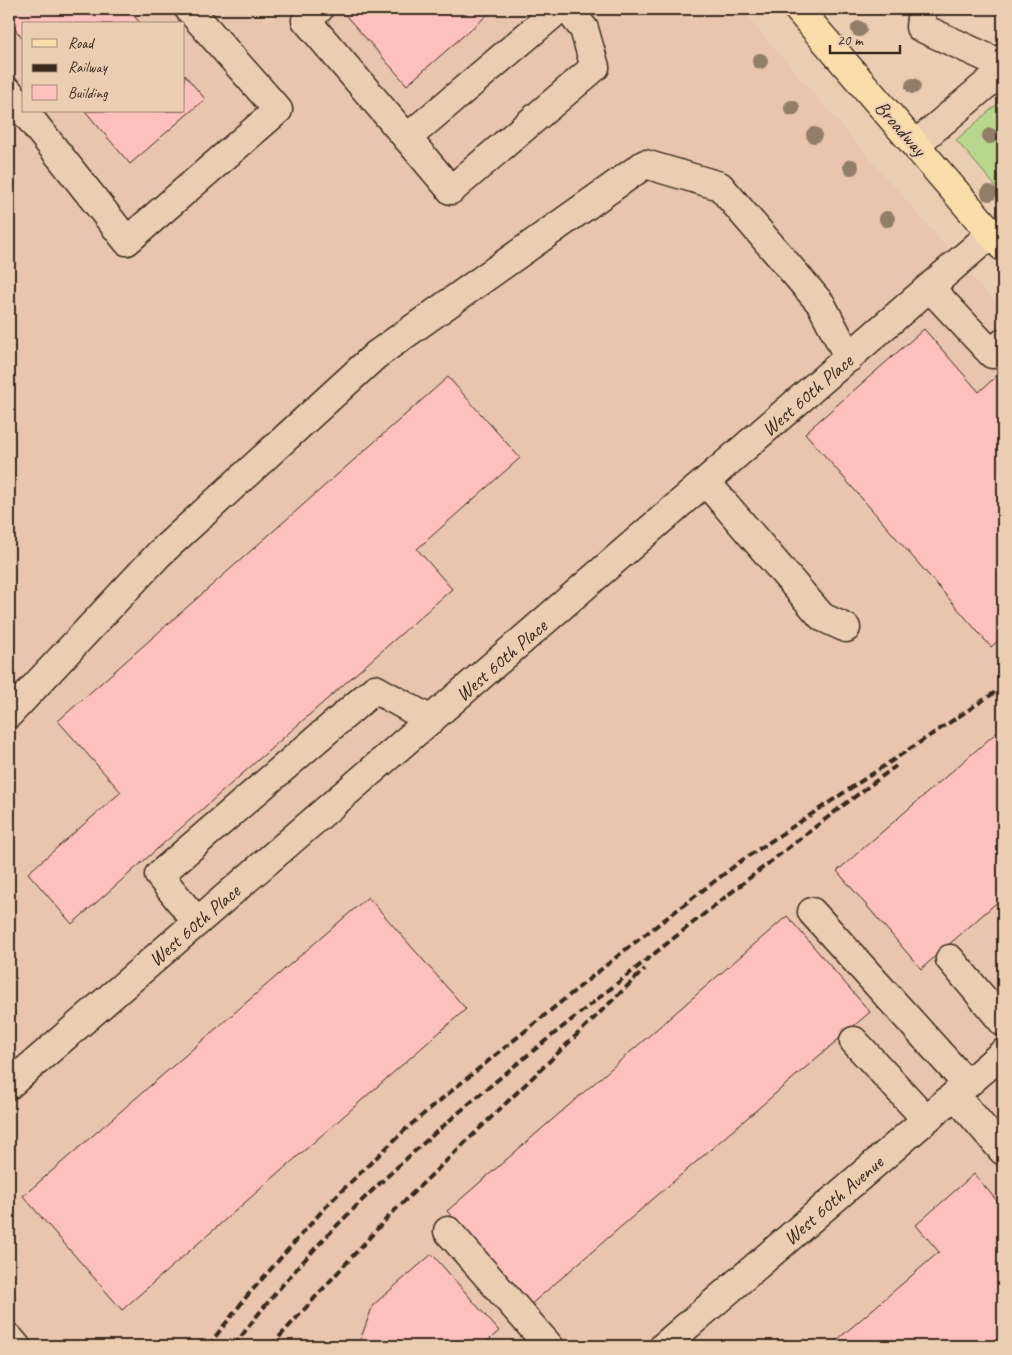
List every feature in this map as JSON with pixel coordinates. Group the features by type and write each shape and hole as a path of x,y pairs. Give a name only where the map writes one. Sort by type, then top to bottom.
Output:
{"main road":[{"name":"Broadway","path":"798,9 998,240"}],"street":[{"path":"25,112 127,241 278,110 189,9"},
{"path":"319,9 306,20 451,190 595,67 584,29 568,9"},
{"path":"407,138 558,9"},
{"path":"922,9 920,28 1003,65"},
{"path":"920,150 1003,70"},
{"path":"920,150 1003,87"},
{"path":"9,92 22,108"},
{"path":"9,714 159,554 376,355 645,164 720,186 821,304 850,358"},
{"name":"West 60th Place","path":"9,1085 930,288 998,240"},
{"path":"930,288 992,354 1003,343"},
{"path":"706,482 822,617 846,628"},
{"path":"197,922 159,875 375,689 431,720"},
{"path":"812,912 961,1089 1003,1150"},
{"path":"950,959 1003,1022"},
{"path":"854,1041 926,1119"},
{"name":"West 60th Avenue","path":"664,1346 1003,1053"},
{"path":"448,1231 543,1344"},
{"path":"9,1338 16,1346"}],"shaded area":[{"path":"9,9 255,9 267,23 284,9 740,9 1003,312 1003,1346 9,1346"}],"green space":[{"path":"1003,99 1003,195 956,140"}],"building":[{"path":"9,9 128,9 139,22 22,22 22,38 9,22"},
{"path":"340,9 494,9 407,85"},
{"path":"185,75 205,99 130,164 86,112 185,112"},
{"path":"924,329 979,392 1003,370 1003,636 991,647 805,433"},
{"path":"448,377 520,458 417,549 452,589 72,924 28,873 121,792 58,721"},
{"path":"1003,727 1003,897 921,969 837,871"},
{"path":"368,897 466,1009 122,1310 23,1196"},
{"path":"787,916 870,1012 529,1306 447,1211"},
{"path":"974,1174 1003,1208 1003,1346 830,1346 939,1252 916,1225"},
{"path":"432,1254 499,1331 482,1346 358,1346 373,1305"}],"railway":[{"path":"208,1346 247,1296 330,1202 408,1127 455,1088 625,950 741,861 1000,689"},
{"path":"234,1346 273,1297 357,1205 450,1120 546,1040 707,912 896,766"},
{"path":"271,1346 390,1215 645,969"}]}
